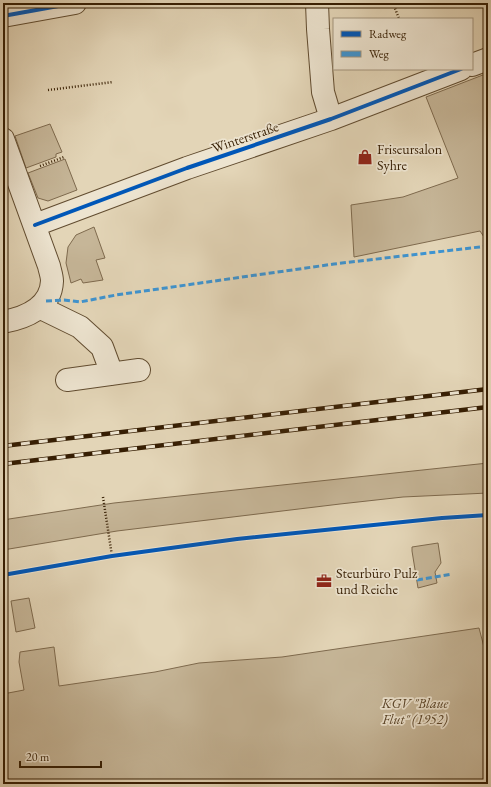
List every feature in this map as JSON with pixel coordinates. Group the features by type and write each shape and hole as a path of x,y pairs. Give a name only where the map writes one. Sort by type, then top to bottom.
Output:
{"street":[{"path":"3,16 75,3"},
{"path":"317,3 323,92 331,119"},
{"path":"473,65 488,59"},
{"name":"Winterstraße","path":"35,225 187,168 331,119 458,70"},
{"path":"3,139 35,225 49,266 52,280 51,289 43,304 34,312 19,319 3,322"},
{"path":"43,304 80,327 102,347 112,374"},
{"path":"68,380 139,370"}],"path":[{"path":"393,3 398,18"},
{"path":"48,90 113,82"},
{"path":"103,497 112,556"}],"green space":[{"path":"488,73 488,243 480,231 354,257 351,205 403,197 458,178 426,97"},
{"path":"50,124 62,152 56,154 56,157 26,168 15,136"},
{"path":"65,159 77,190 48,201 38,198 28,173"},
{"path":"94,227 105,258 96,260 103,280 83,283 81,279 71,283 66,263 68,247 76,235"},
{"path":"488,463 488,493 403,497 340,504 117,531 3,550 3,521 9,519 114,503"},
{"path":"438,543 441,563 435,572 437,583 418,588 412,547"},
{"path":"29,598 35,628 16,632 11,601"},
{"name":"KGV \"Blaue Flut\" (1952)","path":"479,628 484,647 488,646 488,784 3,784 3,694 24,690 19,662 20,652 54,647 59,686 155,672 199,663 282,657"}],"railway":[{"path":"3,446 488,389"},
{"path":"3,464 488,407"}],"marked path":[{"path":"46,301 64,300 80,302 116,295 334,264 488,246"},
{"path":"417,580 452,574"}],"cycle path":[{"path":"3,16 75,3"},
{"path":"35,225 187,168 331,119 458,70"},
{"path":"3,575 112,556 237,539 442,518 488,515"}],"place":[{"name":"Friseursalon Syhre","path":"365,157"},
{"name":"Steurbüro Pulz und Reiche","path":"324,581"}]}
